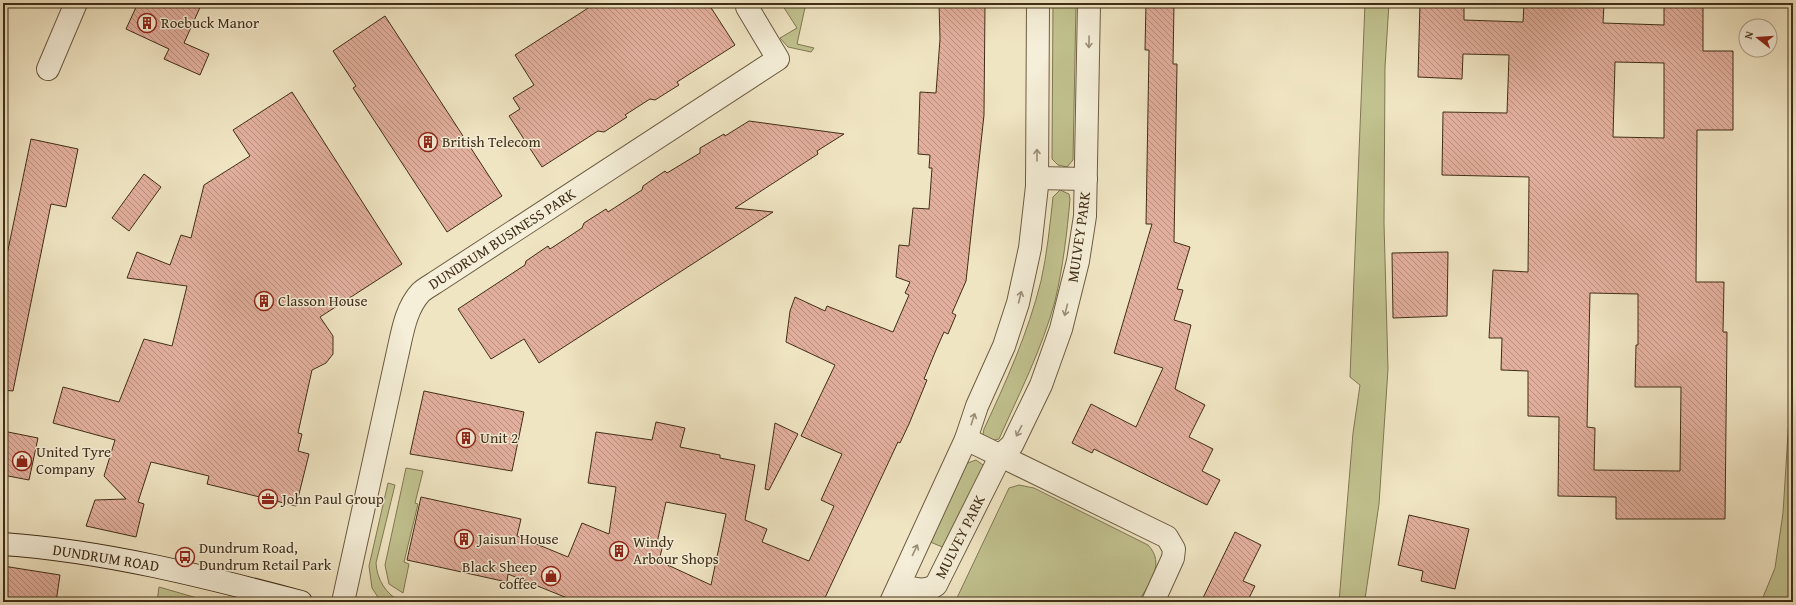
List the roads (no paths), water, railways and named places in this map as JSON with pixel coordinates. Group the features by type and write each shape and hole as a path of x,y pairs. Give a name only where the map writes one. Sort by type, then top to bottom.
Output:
{"street":[{"path":"48,69 76,3"},
{"name":"DUNDRUM BUSINESS PARK","path":"343,602 406,319 411,306 421,292 778,59 747,6 747,3"},
{"name":"MULVEY PARK","path":"895,594 966,439 977,406 1004,346 1018,303 1033,230 1037,178 1038,3"},
{"name":"MULVEY PARK","path":"895,594 930,589 936,585 1001,455 1012,445 1030,409 1041,385 1062,329 1078,261 1085,216 1089,3"},
{"path":"1037,178 1086,179"},
{"path":"966,439 1167,537 1174,549 1174,558 1153,602"},
{"name":"DUNDRUM ROAD","path":"3,544 38,547 128,560 203,576 301,602"}],"place":[{"name":"Roebuck Manor","path":"147,23"},
{"name":"British Telecom","path":"428,142"},
{"name":"Classon House","path":"264,301"},
{"name":"Unit 2","path":"466,438"},
{"name":"United Tyre Company","path":"22,461"},
{"name":"John Paul Group","path":"268,499"},
{"name":"Jaisun House","path":"464,539"},
{"name":"Windy Arbour Shops","path":"619,551"},
{"name":"Dundrum Road, Dundrum Retail Park","path":"185,557"},
{"name":"Black Sheep coffee","path":"551,576"}]}
